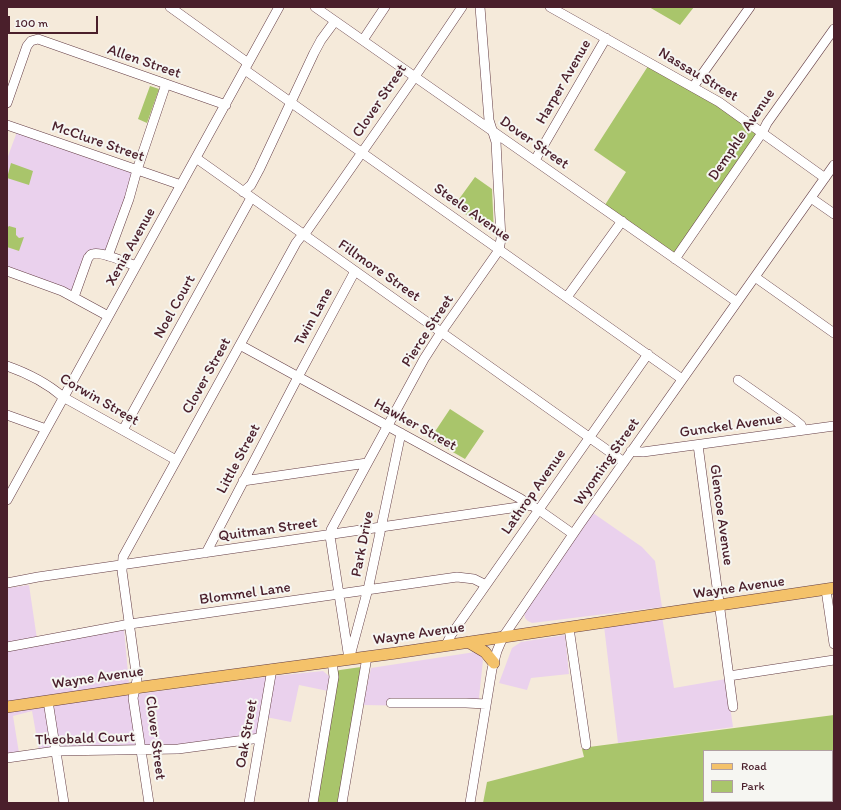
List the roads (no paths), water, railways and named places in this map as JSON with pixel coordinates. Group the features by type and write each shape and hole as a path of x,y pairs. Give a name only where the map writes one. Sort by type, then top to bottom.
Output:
{"main road":[{"name":"Wayne Avenue","path":"7,707 135,688 367,657 830,589"},
{"path":"468,642 485,652 494,663"}],"street":[{"name":"Steele Avenue","path":"170,7 290,102 682,379"},
{"name":"Xenia Avenue","path":"7,500 279,7"},
{"name":"Dover Street","path":"315,7 737,302"},
{"path":"363,40 385,7"},
{"name":"Clover Street","path":"149,803 134,698 137,680 122,566 123,557 296,243 307,231 362,153 462,7"},
{"path":"480,7 489,120 496,142 501,239 499,250"},
{"name":"Nassau Street","path":"550,7 719,102 825,178"},
{"path":"693,87 750,7"},
{"name":"Noel Court","path":"123,430 247,195 290,102 321,40 335,21"},
{"name":"Demphle Avenue","path":"675,259 762,133 767,123 834,29"},
{"name":"Harper Avenue","path":"535,160 606,38"},
{"name":"Allen Street","path":"7,103 27,46 31,41 38,39 226,105"},
{"path":"108,256 129,199 137,170 166,84"},
{"name":"McClure Street","path":"7,125 181,185"},
{"name":"Fillmore Street","path":"196,158 624,462"},
{"name":"Wyoming Street","path":"470,803 494,663 503,637 631,451 834,165"},
{"path":"811,198 834,214"},
{"path":"567,297 622,221"},
{"name":"Pierce Street","path":"349,659 338,594 330,530 424,359 441,332 499,250"},
{"path":"74,297 90,256 95,253 136,266"},
{"path":"7,271 62,291 108,316"},
{"name":"Twin Lane","path":"298,377 355,271"},
{"path":"754,277 834,334"},
{"name":"Hawker Street","path":"240,345 536,507 573,534"},
{"name":"Lathrop Avenue","path":"450,645 448,643 451,635 486,585 536,507 590,437 648,354"},
{"name":"Corwin Street","path":"7,366 26,374 176,460"},
{"name":"Little Street","path":"206,553 298,377"},
{"path":"738,380 795,420 801,425 803,430"},
{"path":"7,415 46,430"},
{"name":"Gunckel Avenue","path":"631,451 643,452 834,426"},
{"name":"Park Drive","path":"349,659 368,590 400,433"},
{"name":"Glencoe Avenue","path":"698,445 733,707"},
{"path":"244,481 367,463"},
{"name":"Quitman Street","path":"7,583 38,577 536,507"},
{"name":"Blommel Lane","path":"7,647 130,624 457,577 474,579 486,585"},
{"path":"830,589 834,644"},
{"path":"569,628 586,745"},
{"path":"342,803 367,657"},
{"path":"728,676 834,660"},
{"path":"313,803 333,682 332,661"},
{"name":"Oak Street","path":"249,803 272,669"},
{"path":"48,701 64,803"},
{"path":"391,704 486,704"},
{"name":"Theobald Court","path":"7,758 56,751 178,749 260,738"}]}
